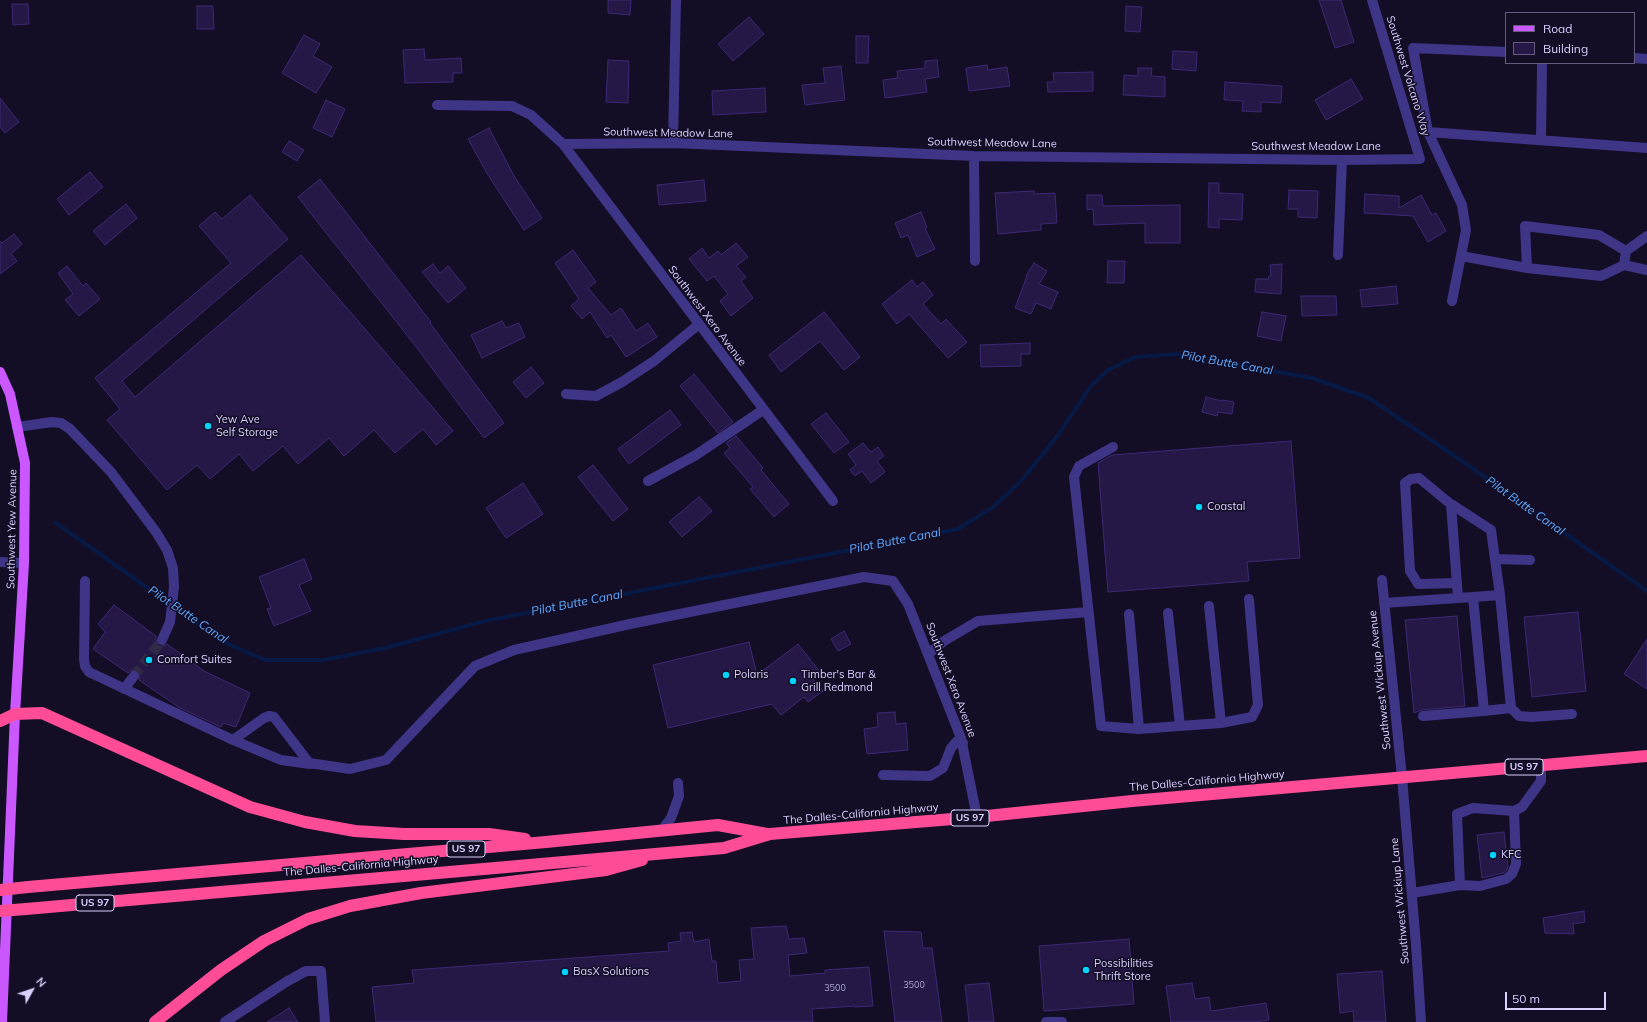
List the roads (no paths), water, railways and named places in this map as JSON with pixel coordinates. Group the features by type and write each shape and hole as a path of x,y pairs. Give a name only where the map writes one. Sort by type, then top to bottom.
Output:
{"highway":[{"path":"0,721 15,714 42,713 250,807 305,822 355,831 404,834 488,834 546,842"},
{"name":"The Dalles-California Highway","path":"0,911 724,848 770,834 977,817 1140,800 1647,756"},
{"name":"The Dalles-California Highway","path":"0,890 546,842 718,825 770,834"},
{"path":"155,1022 221,970 258,945 308,919 350,906 421,893 606,870 669,852"}],"main road":[{"name":"Southwest Yew Avenue","path":"0,372 10,394 25,463 24,563 15,714 2,1022"}],"street":[{"path":"673,143 676,0"},
{"name":"Southwest Volcano Way","path":"1372,0 1420,159"},
{"path":"1452,301 1466,230 1462,205 1428,132 1413,48 1505,52"},
{"path":"1635,58 1647,59"},
{"path":"1541,140 1542,64"},
{"name":"Southwest Xero Avenue","path":"436,105 512,106 531,114 563,144 832,502"},
{"path":"1428,132 1647,148"},
{"name":"Southwest Meadow Lane","path":"563,144 673,143 974,156 1342,160 1420,159"},
{"path":"974,156 975,261"},
{"path":"1338,255 1342,160"},
{"path":"1527,268 1525,226 1599,235 1626,251"},
{"path":"1624,265 1626,251 1647,236"},
{"path":"1461,256 1527,268 1601,276 1624,265 1647,270"},
{"path":"566,394 596,396 622,382 654,361 698,324"},
{"path":"648,482 696,455 763,410"},
{"path":"17,426 52,422 61,423 75,434 111,472 156,532 167,550 173,568 174,587 170,622 162,640"},
{"path":"1113,447 1079,466 1074,477 1100,726 1139,729 1221,723 1252,717 1258,704 1249,599"},
{"path":"1457,583 1418,584 1410,571 1405,483 1411,479 1419,478 1453,506 1492,530 1511,708 1519,716 1532,717 1572,714"},
{"path":"1453,506 1451,504 1458,598"},
{"path":"1495,559 1530,560"},
{"path":"0,562 24,563"},
{"name":"Southwest Xero Avenue","path":"309,763 350,769 386,760 475,666 514,650 638,622 864,577 893,581 908,604 962,743 977,817"},
{"name":"Southwest Wickiup Avenue","path":"1382,580 1402,777"},
{"path":"85,581 85,666 89,672 233,740 281,760 310,764 309,763"},
{"path":"1384,603 1500,595"},
{"path":"1474,597 1484,711"},
{"path":"1209,606 1221,723"},
{"path":"928,654 944,641 978,621 1088,612"},
{"path":"1168,613 1180,726"},
{"path":"1129,614 1139,729"},
{"path":"124,688 134,676"},
{"path":"1423,716 1511,708"},
{"path":"233,740 269,716 274,718 309,763"},
{"path":"883,775 930,776 943,768 951,748 957,741 962,743"},
{"path":"1460,886 1456,814 1473,808 1514,811 1522,807 1541,781 1541,765"},
{"name":"Southwest Wickiup Lane","path":"1402,777 1421,1022"},
{"path":"661,830 671,818 679,796 678,783"},
{"path":"1412,893 1460,886 1480,886 1506,879 1512,874 1516,864 1514,811"},
{"path":"225,1022 286,982 306,972 321,971 325,1022"},
{"path":"1046,1022 1062,1022"}],"waterway":[{"name":"Pilot Butte Canal","path":"56,523 224,642 265,660 324,660 385,648 485,621 958,529 993,507 1021,481 1058,435 1091,386 1108,370 1135,357 1178,354 1312,378 1369,398 1462,461 1647,591"}],"tunnel":[{"path":"134,676 162,640"}],"place":[{"name":"Yew Ave Self Storage","path":"208,426"},
{"name":"Coastal","path":"1199,507"},
{"name":"Comfort Suites","path":"149,660"},
{"name":"Polaris","path":"726,675"},
{"name":"Timber's Bar & Grill Redmond","path":"793,681"},
{"name":"KFC","path":"1493,855"},
{"name":"Possibilities Thrift Store","path":"1086,970"},
{"name":"BasX Solutions","path":"565,972"}]}
